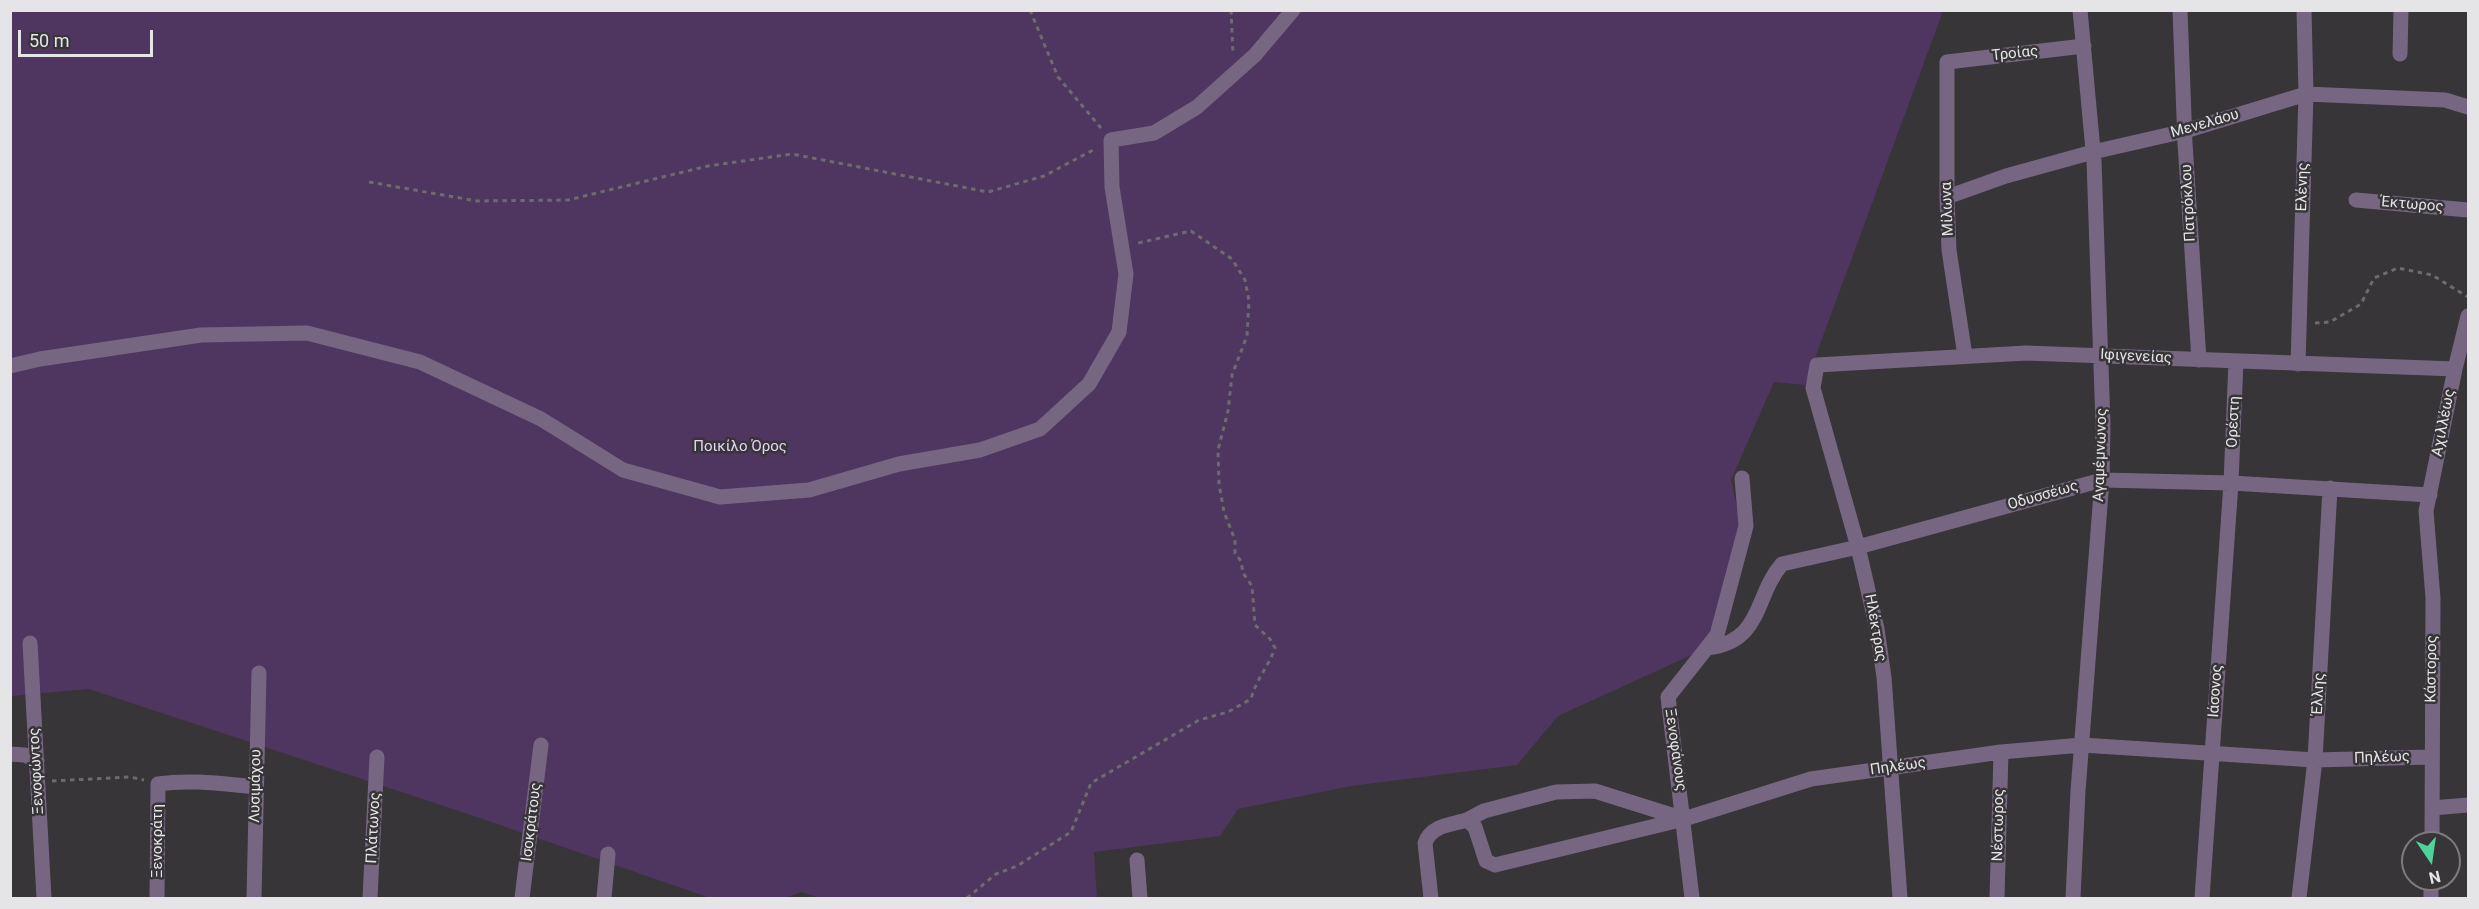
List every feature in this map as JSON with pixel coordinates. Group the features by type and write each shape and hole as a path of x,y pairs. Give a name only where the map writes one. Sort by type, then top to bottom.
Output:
{"street":[{"path":"10,366 40,359 201,335 307,333 420,362 541,419 622,471 720,497 809,490 900,464 980,450 1040,429 1089,384 1119,333 1126,274 1112,187 1111,140 1154,133 1197,107 1256,55 1293,10"},
{"name":"Αγαμέμνωνος","path":"2073,898 2102,480 2103,414 2093,152 2080,10"},
{"name":"Πατρόκλου","path":"2180,10 2199,360"},
{"name":"Ελένης","path":"2298,364 2306,94 2304,10"},
{"path":"2400,54 2401,10"},
{"name":"Τροίας","path":"1947,62 2084,46"},
{"name":"Μίλωνα","path":"1947,62 1947,197 1950,250 1965,356"},
{"name":"Μενελάου","path":"1947,197 2006,176 2093,152 2185,131 2306,94 2445,100 2469,107"},
{"name":"Έκτωρος","path":"2356,200 2469,210"},
{"name":"Αχιλλέως","path":"2430,495 2455,369 2469,316"},
{"name":"Ιφιγενείας","path":"1817,365 2026,353 2455,369"},
{"name":"Ορέστη","path":"2231,483 2236,361"},
{"name":"Ηλέκτρας","path":"1817,365 1813,388 1858,547 1880,648 1900,898"},
{"name":"Ξενοφάνους","path":"1692,898 1668,697 1717,635 1746,526 1742,478"},
{"name":"Οδυσσέως","path":"1707,648 1719,646 1734,639 1751,624 1762,605 1774,573 1782,564 1858,547 2102,480 2231,483 2430,495"},
{"name":"Ιάσονος","path":"2202,898 2231,483"},
{"name":"Έλλης","path":"2299,898 2315,760 2330,488"},
{"name":"Κάστορος","path":"2430,495 2426,511 2433,598 2430,757 2432,831"},
{"name":"Ξενοφώντος","path":"30,643 44,898"},
{"name":"Λυσιμάχου","path":"254,898 259,673"},
{"name":"Ισοκράτους","path":"522,898 541,745"},
{"name":"Πηλέως","path":"1467,820 1475,827 1486,861 1495,864 1684,819 1811,779 2001,752 2082,745 2315,760 2430,757"},
{"name":"Νέστωρος","path":"1997,898 2001,752"},
{"path":"10,754 25,755 37,761"},
{"name":"Πλάτωνος","path":"370,898 377,757"},
{"path":"158,784 176,781 256,787"},
{"name":"Ξενοκράτη","path":"157,898 158,784"},
{"path":"1431,898 1425,843 1432,830 1467,820 1484,811 1556,792 1595,791 1684,819"},
{"path":"2432,808 2469,805"},
{"path":"604,898 608,854"},
{"path":"1137,860 1140,898"}],"path":[{"path":"369,182 477,201 568,200 708,165 792,154 988,192 1044,176 1111,140 1058,77 1030,10"},
{"path":"1231,10 1233,63 1237,72"},
{"path":"967,898 996,874 1017,866 1071,832 1091,783 1199,720 1228,712 1251,699 1255,683 1267,669 1275,648 1270,639 1255,625 1252,586 1243,573 1241,561 1234,553 1235,540 1224,512 1219,484 1218,450 1228,411 1232,375 1247,336 1249,301 1245,280 1232,259 1191,231 1122,246"},
{"path":"2298,318 2306,324 2330,322 2361,304 2374,278 2398,268 2432,274 2469,297"},
{"path":"38,782 130,777 158,784"}],"green space":[{"name":"Ποικίλο Όρος","path":"11,11 1943,11 1805,385 1774,382 1731,480 1740,521 1712,633 1698,652 1558,716 1517,765 1351,786 1238,809 1220,836 1094,852 1097,898 820,898 801,892 785,898 710,898 474,816 89,689 11,696"}]}
